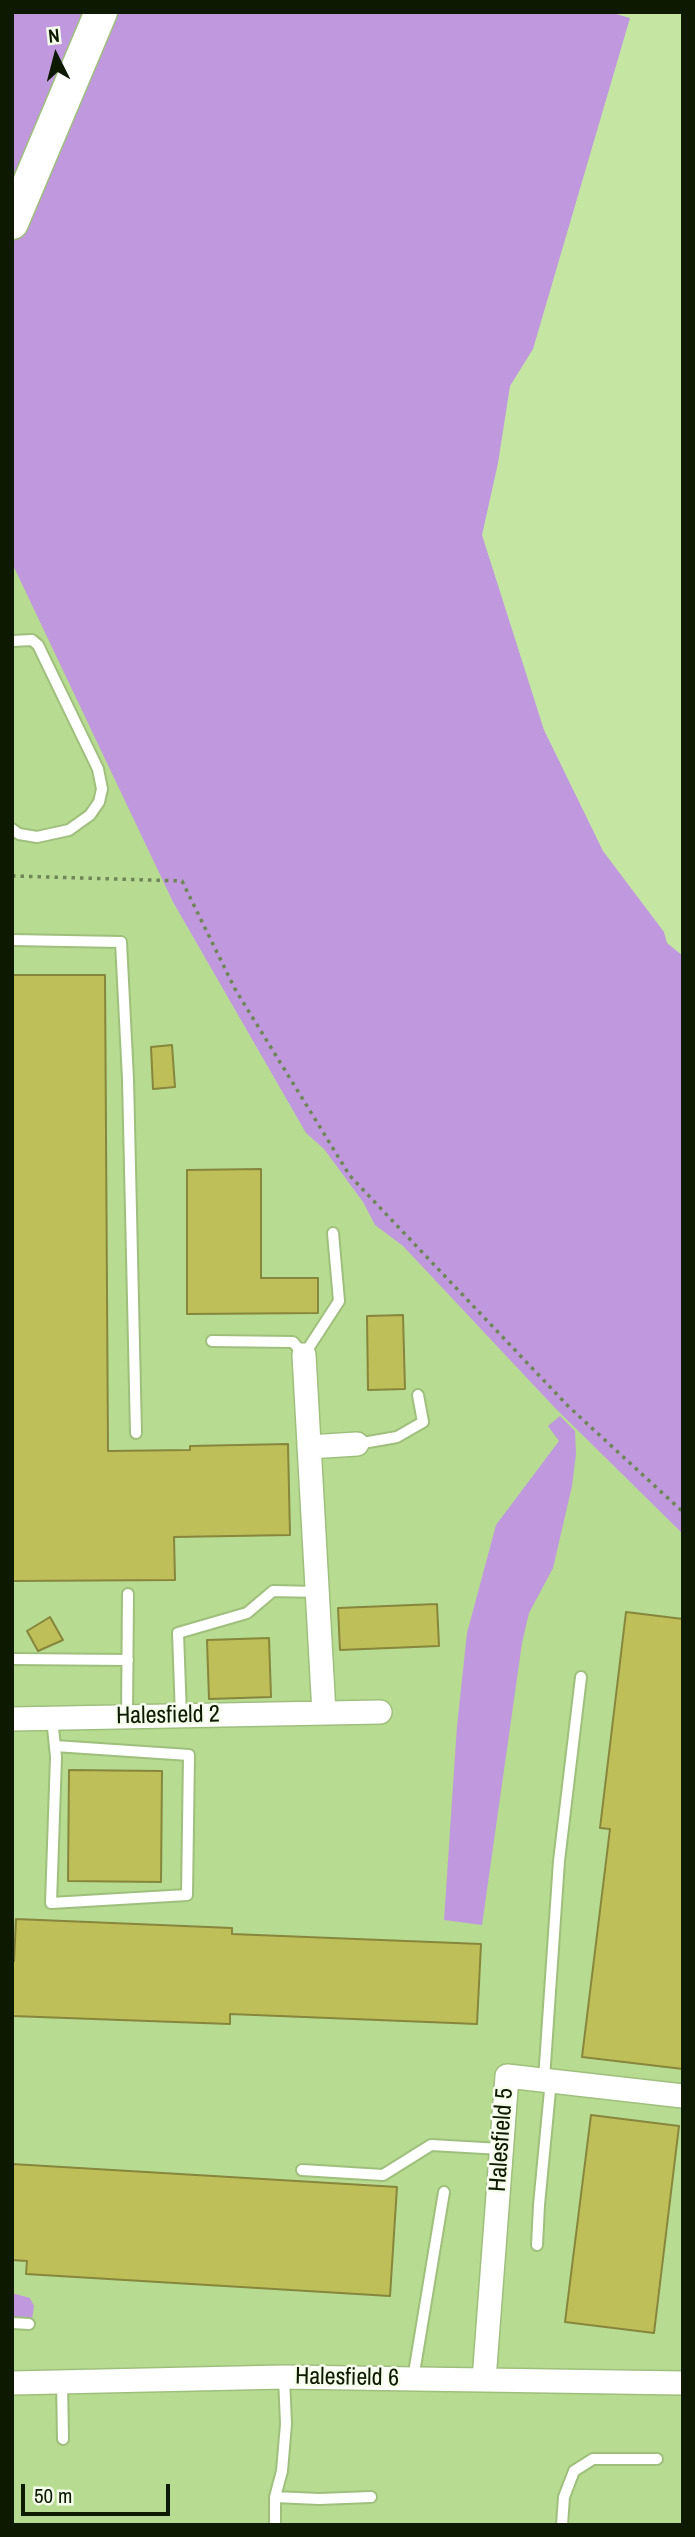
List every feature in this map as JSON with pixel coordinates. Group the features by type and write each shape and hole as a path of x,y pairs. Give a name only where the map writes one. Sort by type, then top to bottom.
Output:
{"street":[{"path":"12,223 101,12"},
{"path":"304,1355 324,1713"},
{"path":"309,1447 357,1444"},
{"name":"Halesfield 2","path":"12,1719 380,1712"},
{"name":"Halesfield 5","path":"484,2380 507,2076 683,2096"},
{"name":"Halesfield 6","path":"12,2383 284,2377 683,2384"}],"lane":[{"path":"12,641 32,639 38,645 98,769 102,789 99,803 90,815 69,830 37,837 19,834 12,829"},
{"path":"12,940 121,942 128,1079 136,1433"},
{"path":"212,1341 293,1342 304,1355 339,1301 333,1233"},
{"path":"357,1444 397,1437 423,1422 418,1395"},
{"path":"181,1716 178,1633 247,1613 273,1591 317,1592"},
{"path":"127,1717 128,1594"},
{"path":"12,1659 128,1660"},
{"path":"537,2245 558,1861 581,1677"},
{"path":"52,1718 55,1746 51,1903 187,1895 189,1755 55,1746"},
{"path":"302,2170 383,2175 431,2145 501,2149"},
{"path":"413,2379 444,2192"},
{"path":"12,2323 29,2324"},
{"path":"275,2525 275,2497 282,2471 286,2424 284,2377"},
{"path":"62,2381 62,2439"},
{"path":"562,2525 564,2497 574,2471 593,2459 657,2459"},
{"path":"275,2497 371,2497"}],"path":[{"path":"12,876 182,881 236,989 349,1176 568,1406 683,1512"}],"shaded area":[{"path":"12,12 609,12 630,18 533,349 510,386 498,463 482,535 544,730 603,851 664,932 667,943 683,956 683,1534 555,1408 403,1246 375,1225 363,1202 324,1149 306,1133 173,902 12,563"},
{"path":"12,559 173,902 306,1133 324,1149 363,1202 375,1225 403,1246 555,1408 683,1534 683,2525 12,2525"},
{"path":"560,1416 575,1431 576,1454 572,1486 553,1568 529,1613 522,1643 482,1925 444,1920 457,1726 467,1633 496,1525 559,1441 548,1426"},
{"path":"12,2293 30,2298 34,2306 32,2319 24,2324 12,2323"}],"building":[{"path":"12,975 105,975 108,1451 190,1450 190,1446 288,1444 290,1535 174,1537 175,1580 12,1581"},
{"path":"172,1045 175,1087 153,1089 151,1047"},
{"path":"261,1169 261,1278 318,1278 318,1313 187,1314 187,1170"},
{"path":"403,1315 405,1389 368,1390 367,1316"},
{"path":"437,1604 439,1646 340,1650 338,1608"},
{"path":"626,1612 683,1619 683,2069 582,2057 610,1829 600,1828"},
{"path":"50,1617 63,1640 38,1651 27,1631"},
{"path":"269,1638 271,1697 209,1699 207,1640"},
{"path":"69,1770 162,1771 161,1882 68,1881"},
{"path":"16,1919 232,1928 232,1934 481,1944 477,2024 230,2014 230,2024 12,2016 12,1961"},
{"path":"591,2115 679,2126 654,2333 565,2322"},
{"path":"12,2164 397,2187 390,2296 26,2274 27,2261 12,2260"}]}
